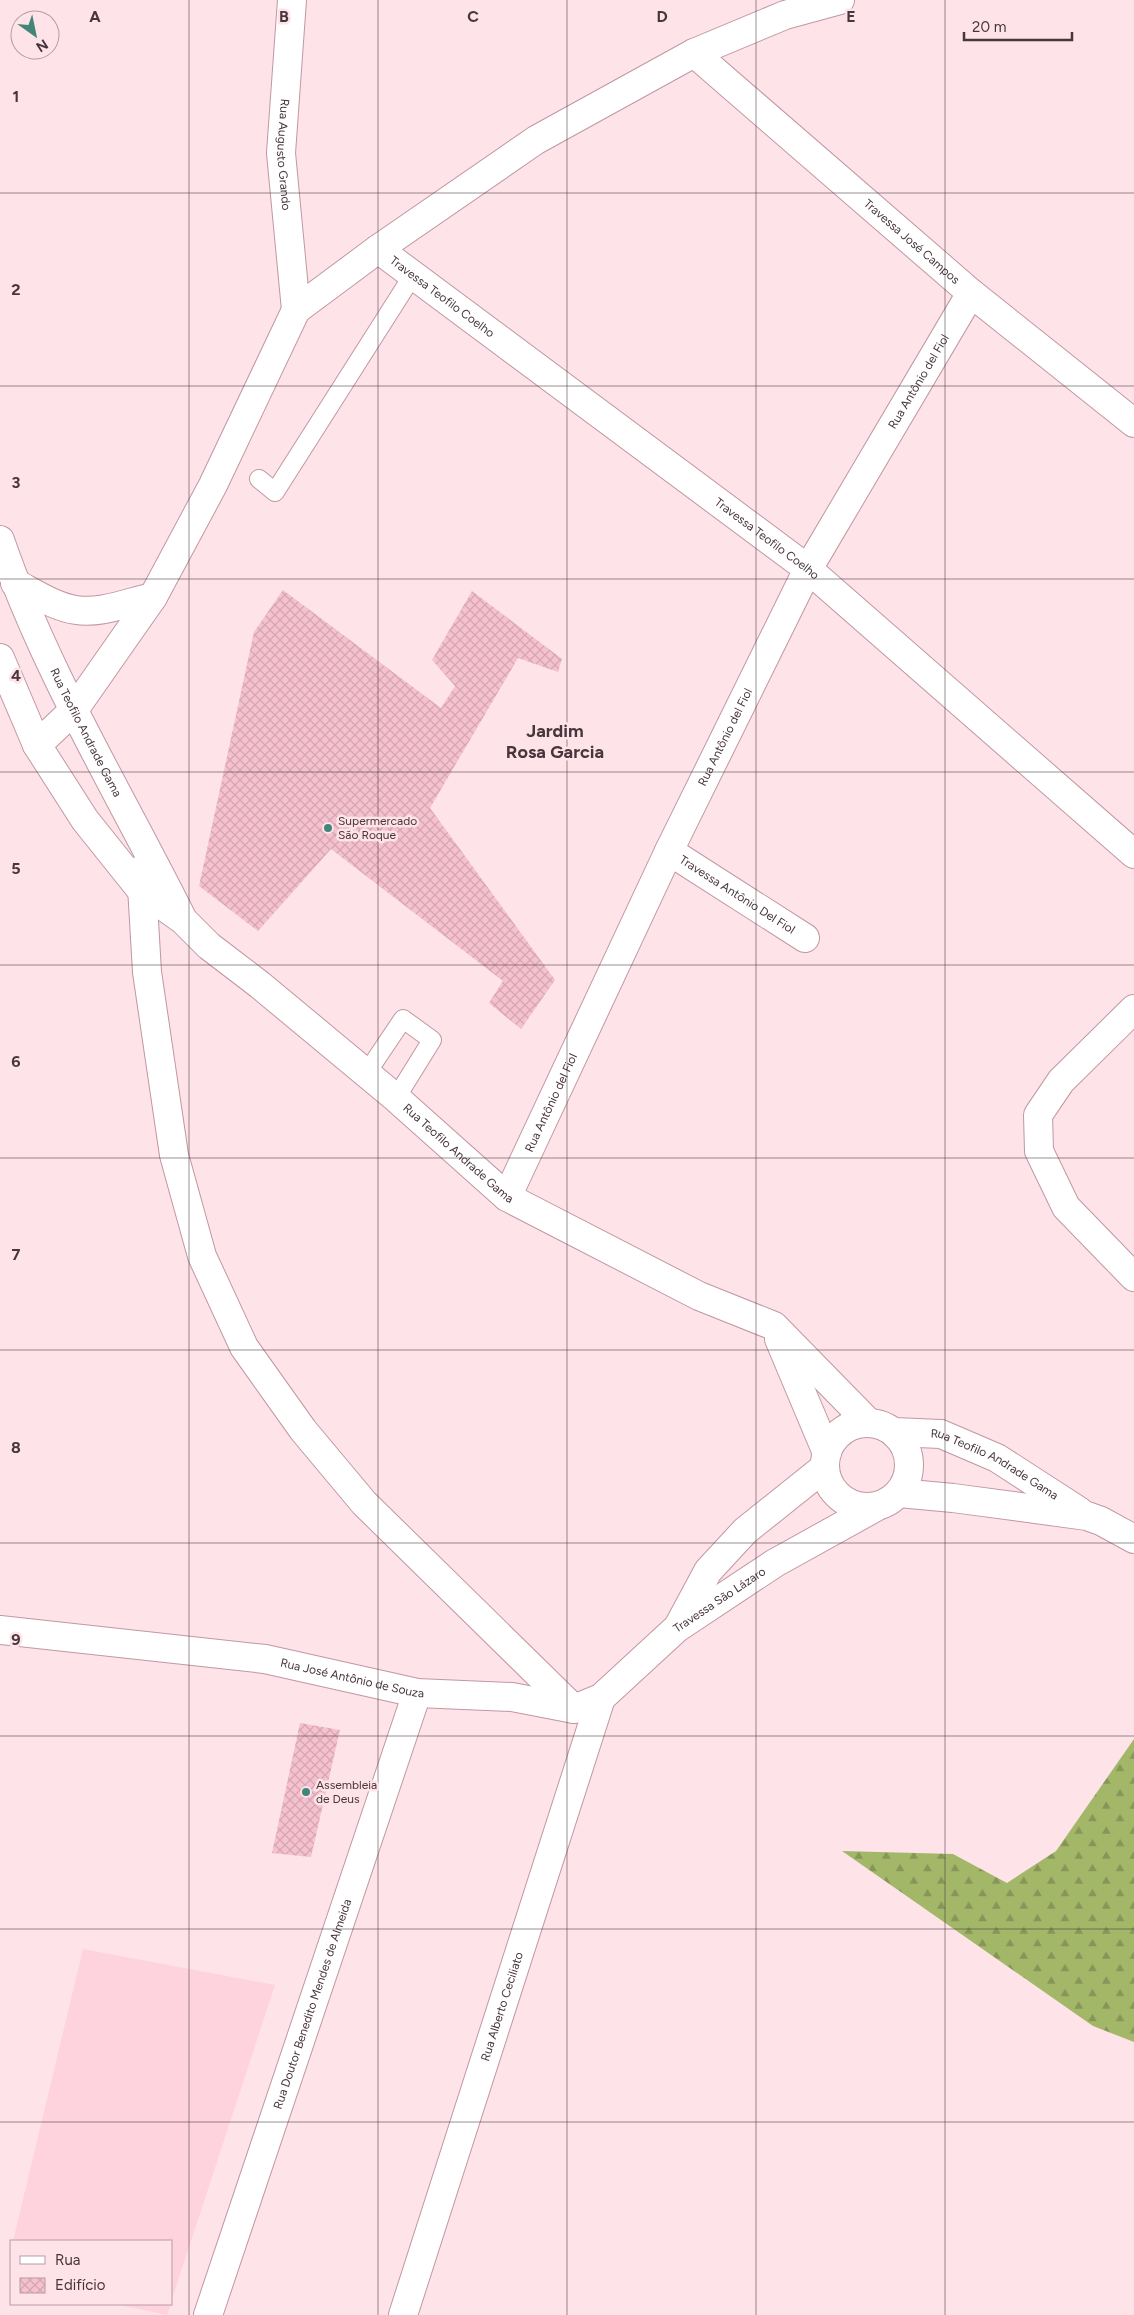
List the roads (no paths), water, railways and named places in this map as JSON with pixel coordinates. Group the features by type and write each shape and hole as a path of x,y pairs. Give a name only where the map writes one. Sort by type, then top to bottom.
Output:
{"street":[{"name":"Rua Augusto Grando","path":"292,0 281,153 296,310"},
{"path":"37,745 74,710 153,597 213,485 296,310 378,249 536,140 694,53 786,15 840,0"},
{"name":"Travessa José Campos","path":"694,53 971,293 1134,424"},
{"name":"Travessa Teofilo Coelho","path":"378,249 808,569 1134,854"},
{"name":"Rua Antônio del Fiol","path":"507,1197 669,851 808,569 971,293"},
{"name":"Rua Teofilo Andrade Gama","path":"0,540 15,583 74,710 140,835 182,920"},
{"path":"15,583 52,602 76,610 103,608 153,597"},
{"name":"Rua Teofilo Andrade Gama","path":"0,658 37,745 85,820 141,890 182,920 209,946 260,985 396,1098 507,1197 699,1296 774,1326 882,1428 903,1442 908,1454 909,1468 906,1481 900,1493 1086,1516 1101,1521 1134,1539"},
{"path":"140,835 141,890 147,972 174,1155 202,1256 244,1348 304,1430 364,1503 574,1710 601,1698 677,1628"},
{"name":"Travessa Antônio Del Fiol","path":"669,851 805,938"},
{"path":"1134,1009 1061,1081 1038,1115 1039,1151 1066,1207 1134,1278"},
{"path":"774,1326 826,1460 828,1481 836,1494 847,1503 861,1507 876,1507 900,1493"},
{"name":"Rua Teofilo Andrade Gama","path":"826,1460 833,1440 843,1431 856,1425 941,1434 989,1455 1086,1516"},
{"name":"Travessa São Lázaro","path":"677,1628 708,1571 745,1531 826,1460"},
{"name":"Travessa São Lázaro","path":"677,1628 776,1563 876,1507"},
{"name":"Rua José Antônio de Souza","path":"0,1630 265,1659 417,1693 512,1697 574,1710"},
{"name":"Rua Doutor Benedito Mendes de Almeida","path":"208,2315 417,1693"},
{"name":"Rua Alberto Ceciliato","path":"403,2315 601,1698"}],"lane":[{"path":"259,479 275,492 413,275"},
{"path":"366,1074 403,1019 432,1040 396,1098"}],"place":[{"name":"Supermercado São Roque","path":"328,828"},
{"name":"Assembleia de Deus","path":"306,1792"}],"district":[{"name":"Jardim Rosa Garcia","path":"555,741"}]}
